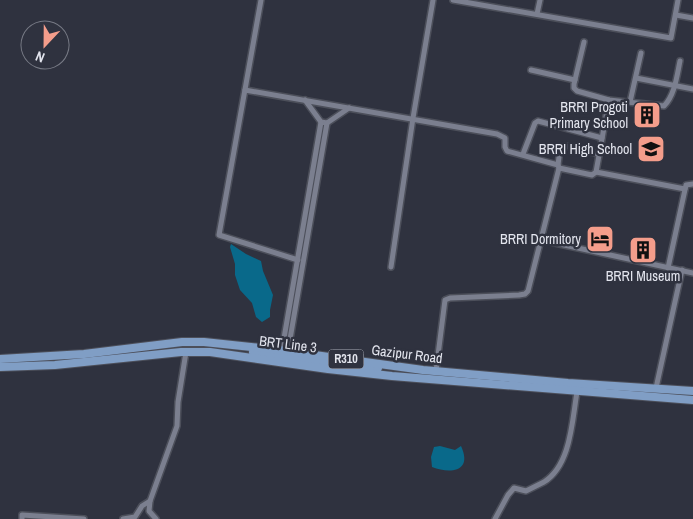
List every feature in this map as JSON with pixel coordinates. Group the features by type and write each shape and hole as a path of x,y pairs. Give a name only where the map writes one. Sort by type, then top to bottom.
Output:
{"main road":[{"name":"Gazipur Road","path":"0,361 84,354 182,342 204,342 436,371 568,383 693,391"},
{"name":"BRT Line 3","path":"0,361 85,358 183,346 205,346 387,370 515,383 693,395"},
{"name":"Gazipur Road","path":"0,368 186,352 210,352 392,376 693,400"}],"street":[{"path":"261,0 219,235 298,260"},
{"path":"390,267 412,118 434,0"},
{"path":"453,0 671,38 678,0"},
{"path":"537,14 540,0"},
{"path":"676,15 693,18"},
{"path":"584,42 574,88 577,91 609,100 664,106 675,85 680,61"},
{"path":"630,102 641,53"},
{"path":"531,70 575,80"},
{"path":"636,78 693,89"},
{"path":"245,90 497,134 505,138 505,147 508,151 558,166 592,175 596,172 685,189"},
{"path":"285,351 324,123 305,100"},
{"path":"596,172 609,100"},
{"path":"285,351 298,260 324,123 349,108"},
{"path":"523,154 534,123 538,121 602,138"},
{"path":"436,371 445,300 450,298 525,294 528,291 541,240 558,166 560,149 565,146 599,154"},
{"path":"668,268 686,185 693,184"},
{"path":"541,240 693,273"},
{"path":"656,388 682,270"},
{"path":"156,519 149,511 150,501 177,426 178,402 186,352"},
{"path":"495,519 514,488 526,491 545,481 560,466 565,455 577,392"},
{"path":"123,519 135,518 142,506 150,501"},
{"path":"22,519 22,515 84,519"}],"water":[{"path":"231,244 261,261 273,295 270,317 262,322 256,317 252,303 240,290 235,275"},
{"path":"440,446 455,450 461,446 464,455 462,466 452,470 432,467 431,457 434,447"}],"place":[{"name":"BRRI Progoti Primary School","path":"647,115"},
{"name":"BRRI High School","path":"651,149"},
{"name":"BRRI Dormitory","path":"600,239"},
{"name":"BRRI Museum","path":"643,250"}]}
